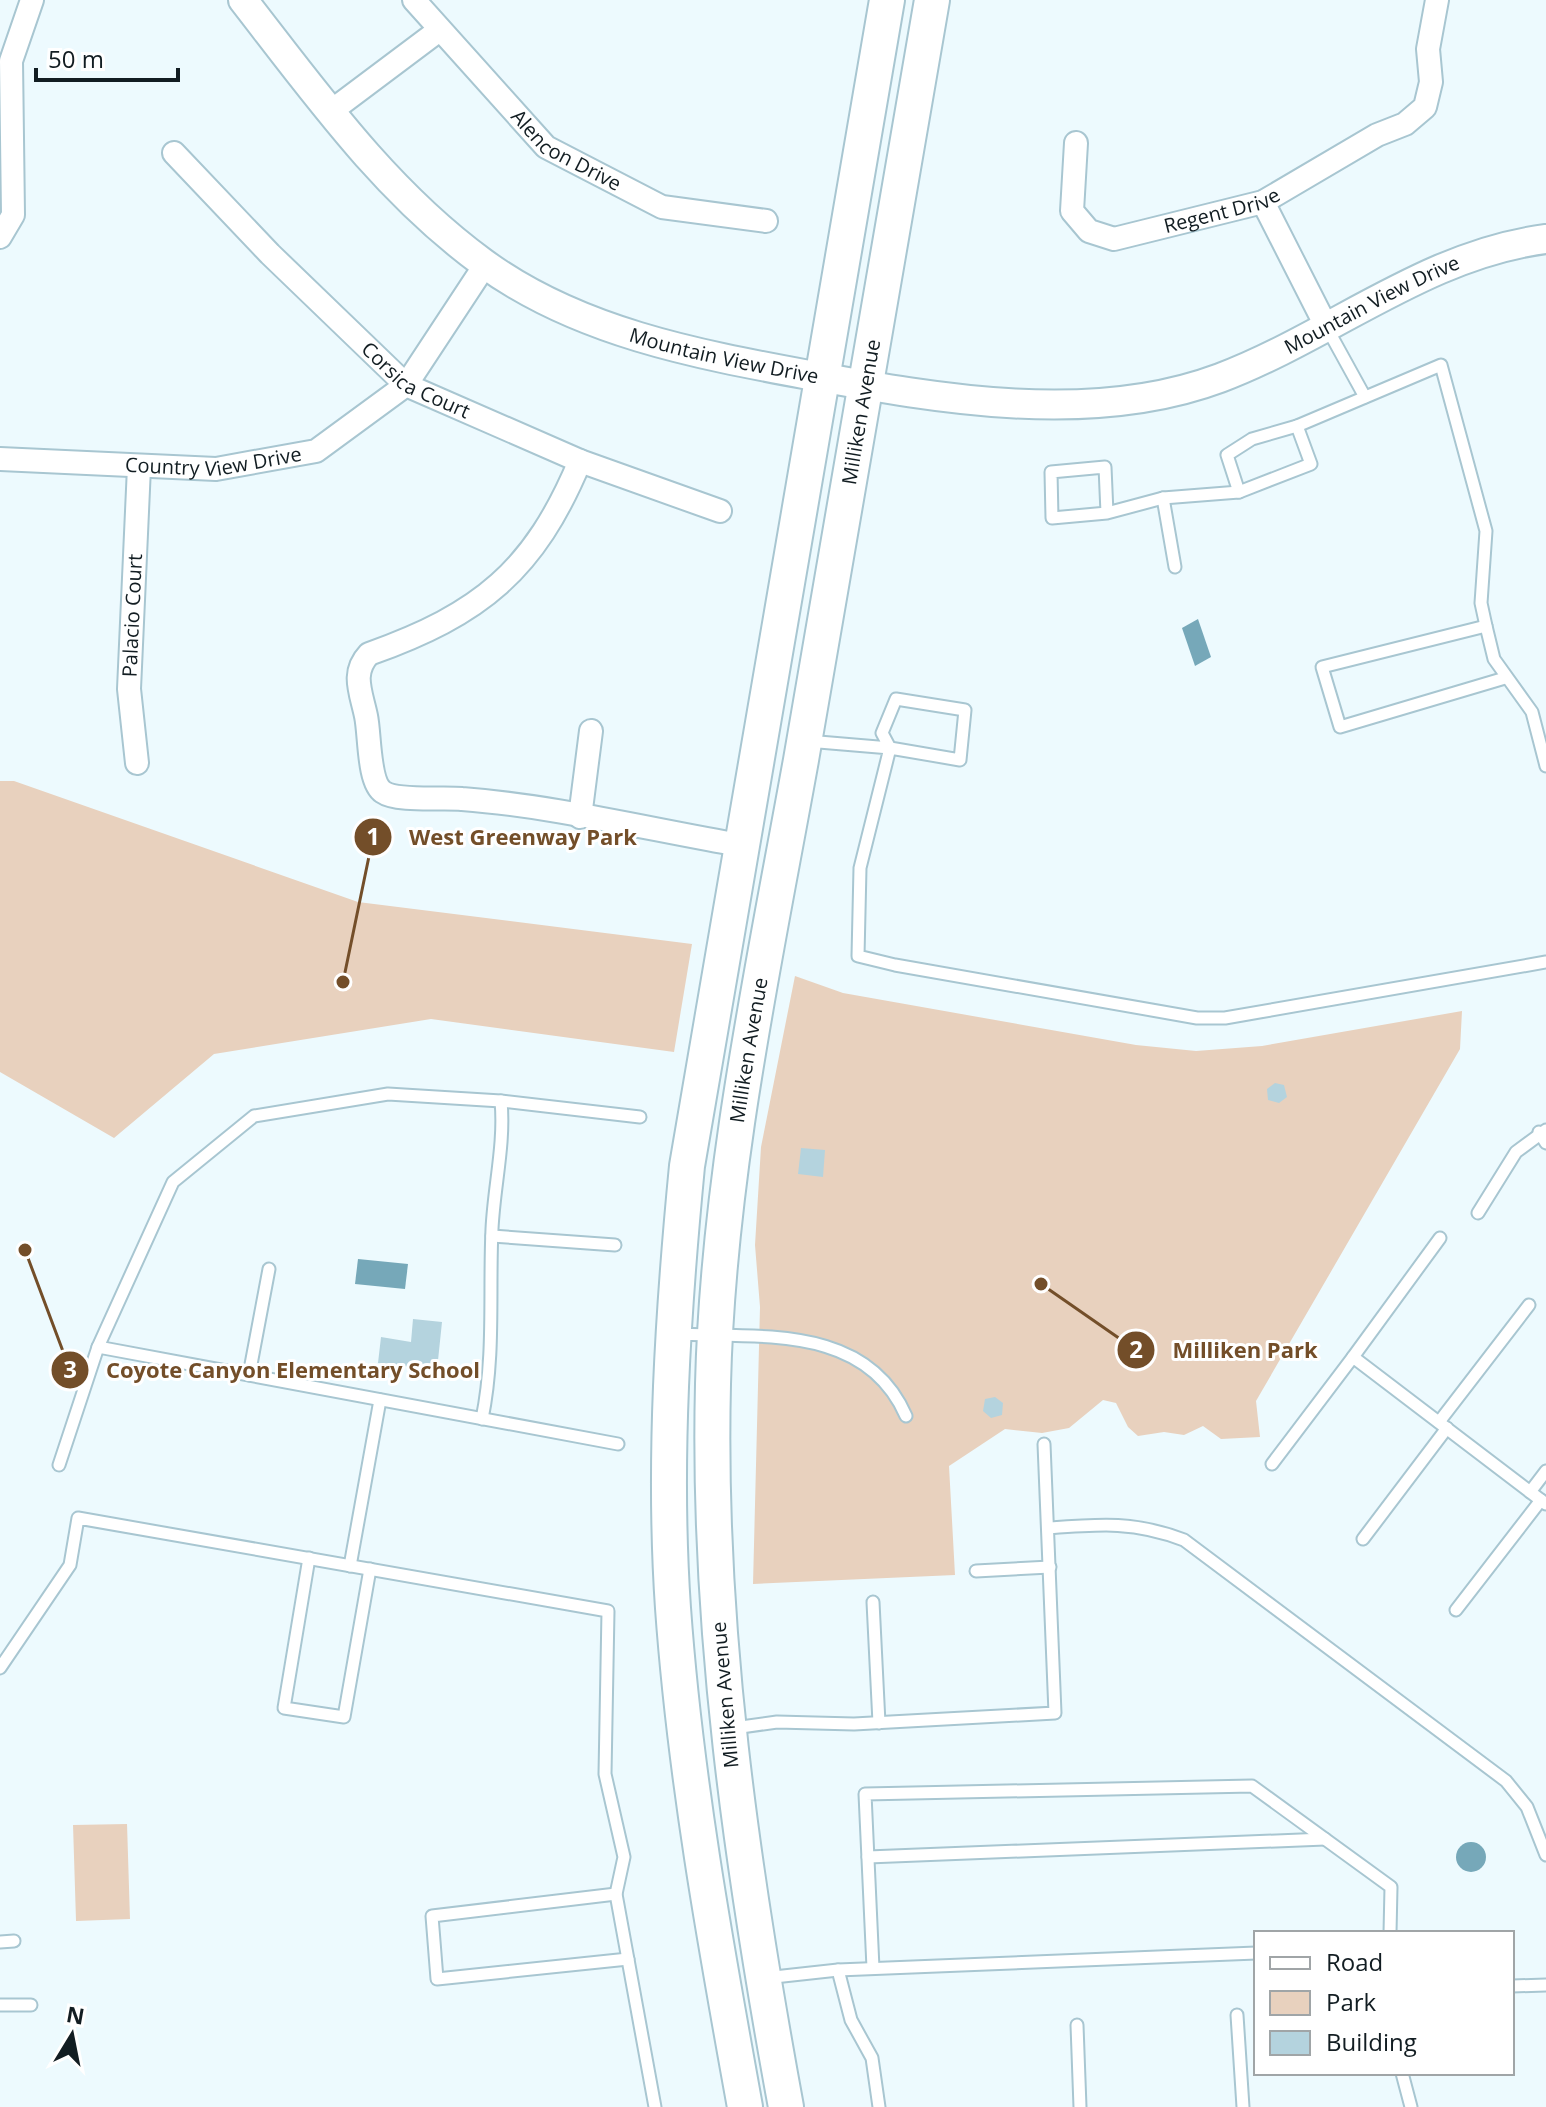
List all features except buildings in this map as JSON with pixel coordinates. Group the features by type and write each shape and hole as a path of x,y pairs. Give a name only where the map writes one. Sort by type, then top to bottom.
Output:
{"main road":[{"name":"Milliken Avenue","path":"745,2107 704,1877 673,1608 670,1463 687,1166 887,0"},
{"name":"Milliken Avenue","path":"786,2107 762,1978 726,1729 712,1489 716,1336 731,1172 932,0"}],"street":[{"path":"2,235 13,215 11,61 32,0"},
{"name":"Mountain View Drive","path":"243,0 371,163 425,217 485,265 556,304 613,329 688,353 822,378 992,404 1073,404 1150,395 1219,379 1327,328 1431,271 1486,251 1546,239"},
{"name":"Alencon Drive","path":"414,0 438,31 546,147 662,207 766,221"},
{"name":"Regent Drive","path":"1076,143 1072,211 1089,231 1114,239 1263,202 1377,135 1405,124 1425,107 1431,82 1428,49 1437,0"},
{"path":"330,112 438,31"},
{"name":"Corsica Court","path":"174,153 270,254 406,385 580,461 720,511"},
{"path":"1263,202 1327,328"},
{"name":"Country View Drive","path":"0,459 216,469 316,451 406,385 485,265"},
{"path":"580,461 543,538 494,590 453,618 369,654 359,665 357,675 368,725 374,781 382,792 395,796 464,799 740,845"},
{"name":"Palacio Court","path":"137,763 129,689 139,467"},
{"path":"580,817 591,731"}],"lane":[{"path":"1327,328 1365,397"},
{"path":"1239,492 1227,455 1252,439 1297,426 1441,365 1486,531 1481,603 1494,659 1532,712 1546,766"},
{"path":"1107,513 1105,467 1051,472 1052,518 1107,513 1163,498 1239,492 1311,464 1297,426"},
{"path":"1163,498 1175,567"},
{"path":"1486,626 1322,667 1340,727 1505,678"},
{"path":"804,741 890,748 960,760 965,710 896,699 882,733 890,748 860,868 858,956 1197,1018 1225,1018 1546,962"},
{"path":"59,1465 98,1347 173,1182 254,1116 388,1094 501,1101 640,1117"},
{"path":"482,1419 489,1387 492,1236 503,1124 501,1101"},
{"path":"1478,1213 1516,1152 1544,1135"},
{"path":"492,1236 615,1245"},
{"path":"1272,1464 1440,1238"},
{"path":"249,1375 269,1269"},
{"path":"1363,1539 1529,1305"},
{"path":"676,1334 797,1340 840,1348 871,1367 896,1392 906,1416"},
{"path":"98,1347 618,1444"},
{"path":"1353,1357 1543,1502 1456,1610"},
{"path":"350,1566 380,1400"},
{"path":"726,1729 777,1722 879,1723 1055,1713 1044,1444"},
{"path":"1530,1492 1546,1471"},
{"path":"0,1668 70,1565 78,1518 608,1611 605,1774 624,1857 616,1894 655,2107"},
{"path":"1049,1528 1118,1523 1159,1530 1184,1540 1506,1781 1527,1807 1546,1855"},
{"path":"309,1558 284,1708 344,1717 370,1569"},
{"path":"976,1571 1050,1567"},
{"path":"873,1602 879,1723"},
{"path":"873,1968 865,1794 1252,1786 1391,1887 1390,1931"},
{"path":"868,1857 1326,1839"},
{"path":"616,1894 432,1916 437,1979 628,1959"},
{"path":"0,1942 14,1941"},
{"path":"762,1978 873,1968 1254,1953"},
{"path":"838,1970 851,2020 872,2058 879,2107"},
{"path":"1514,1986 1546,1985"},
{"path":"0,2005 31,2005"},
{"path":"1237,2015 1243,2107"},
{"path":"1077,2025 1080,2107"},
{"path":"1403,2075 1411,2107"}],"green space":[{"path":"0,781 14,781 358,902 692,944 674,1052 431,1019 214,1054 114,1138 0,1072"},
{"path":"795,976 843,993 1136,1045 1196,1051 1262,1046 1462,1011 1460,1049 1256,1401 1260,1437 1221,1439 1203,1426 1184,1435 1164,1432 1138,1436 1128,1427 1116,1403 1103,1400 1069,1428 1042,1433 1005,1429 949,1466 955,1575 753,1584 760,1307 755,1245 761,1147"},
{"path":"127,1824 130,1919 76,1921 73,1825"}],"water":[{"path":"1198,619 1211,657 1195,666 1182,628"},
{"path":"358,1259 408,1264 405,1289 355,1284"},
{"path":"1471,1842 1482,1846 1486,1857 1482,1868 1471,1872 1460,1868 1456,1857 1460,1846"}],"place":[{"name":"West Greenway Park","path":"343,982"},
{"name":"Coyote Canyon Elementary School","path":"25,1250"},
{"name":"Milliken Park","path":"1041,1284"}]}
